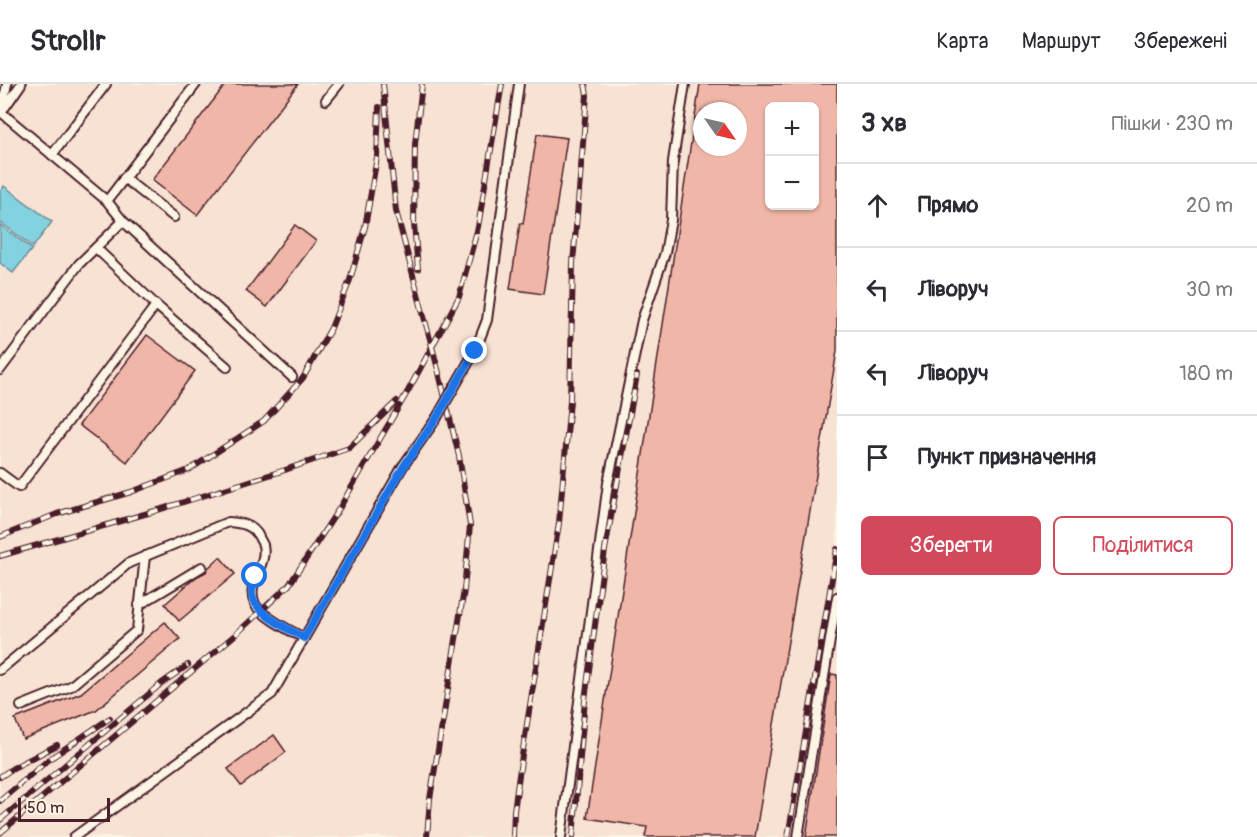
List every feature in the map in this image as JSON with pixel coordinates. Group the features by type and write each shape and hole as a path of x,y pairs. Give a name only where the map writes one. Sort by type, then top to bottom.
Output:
{"lane":[{"path":"1,113 7,84"},
{"path":"1,113 21,84"},
{"path":"52,155 106,84"},
{"path":"107,201 196,84"},
{"path":"326,100 339,84"},
{"path":"74,837 272,694 404,466 436,419 475,351 487,320 519,84"},
{"path":"561,837 608,483 642,320 665,253 671,220 672,161 685,84"},
{"path":"1,113 107,201 123,221 292,377"},
{"path":"124,178 174,217"},
{"path":"0,370 79,264 123,221"},
{"path":"96,248 156,306 227,366"},
{"path":"0,473 19,487 156,306"},
{"path":"0,670 129,562 228,522 244,523 257,532 263,546 262,562 255,576 252,593 255,604 261,612 304,638"},
{"path":"21,706 71,686 137,630 145,556"},
{"path":"139,605 202,567"},
{"path":"798,837 837,597"}],"shaded area":[{"path":"0,84 837,84 837,837 0,837"}],"water":[{"path":"4,186 52,222 33,247 0,222 0,192"},
{"path":"0,225 32,249 13,273 0,263"}],"building":[{"path":"226,84 298,84 197,215 152,180"},
{"path":"700,84 837,84 837,351 755,837 645,837 647,827 587,818 693,129 693,156 747,156 747,102 697,102"},
{"path":"537,134 567,138 543,294 510,289"},
{"path":"295,225 316,241 267,307 246,291"},
{"path":"147,335 195,371 127,462 79,425"},
{"path":"220,557 235,574 179,621 165,604 196,577 206,572"},
{"path":"165,622 180,639 96,710 23,739 15,719 81,693"},
{"path":"831,674 837,675 837,837 806,837"},
{"path":"274,735 286,752 241,786 228,769"}],"railway":[{"path":"383,84 396,211 459,456 470,525 464,590 430,799 427,837"},
{"path":"418,269 414,224 415,144 422,84"},
{"path":"0,833 236,634 289,585 340,507 408,391 459,297 478,227 502,84"},
{"path":"513,837 520,768 559,523 570,401 573,263 587,95 585,84"},
{"path":"0,537 57,514 131,492 189,470 264,421 303,378 331,328 350,280 365,227 377,157 379,107"},
{"path":"573,837 585,700 605,550 637,375"},
{"path":"0,556 155,511 349,448 397,401"},
{"path":"788,837 837,549"},
{"path":"0,820 162,683 188,665"},
{"path":"0,801 48,760 110,718"},
{"path":"0,777 57,745"}],"route":[{"path":"255,576 252,593 255,604 261,612 304,638 404,466 436,419 475,351"}]}
